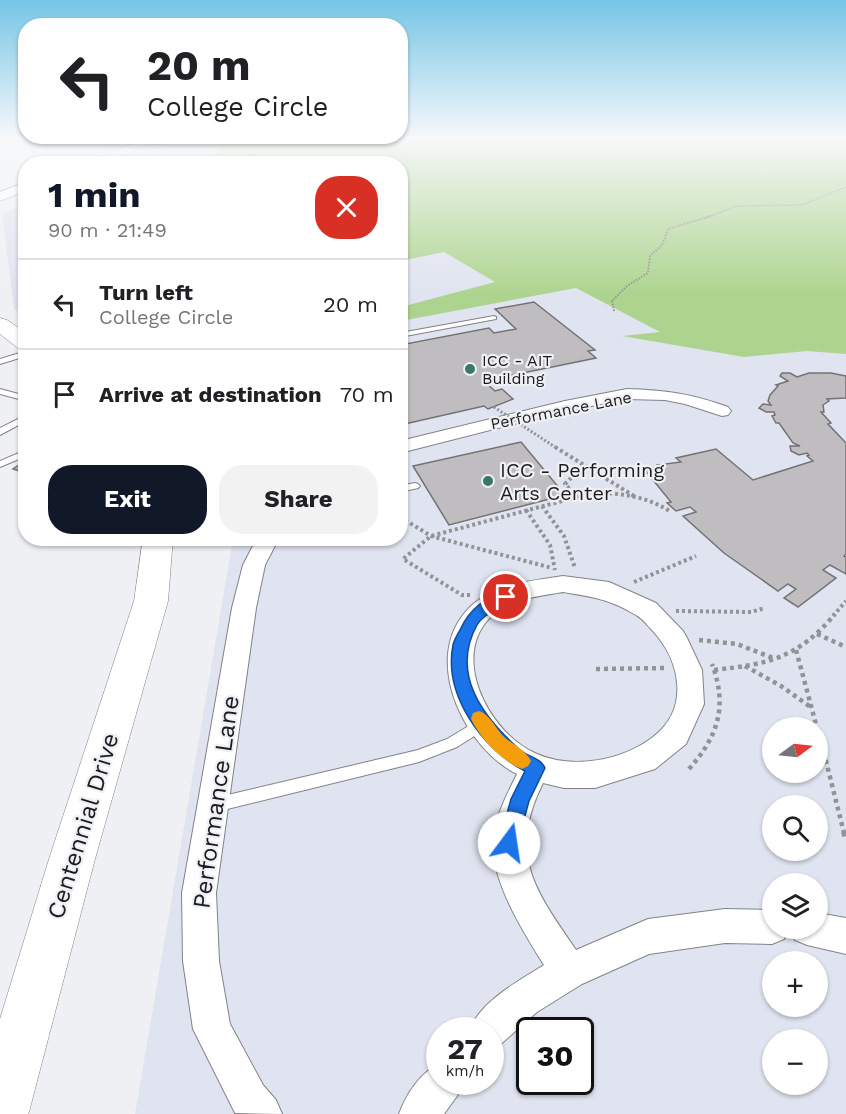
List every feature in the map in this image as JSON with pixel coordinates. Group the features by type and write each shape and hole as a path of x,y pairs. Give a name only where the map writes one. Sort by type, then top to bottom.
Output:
{"main road":[{"path":"0,197 14,191"},
{"path":"0,324 18,337"},
{"name":"Centennial Drive","path":"0,1112 72,859 151,601 157,546"}],"street":[{"name":"Performance Lane","path":"408,445 565,406 627,394 665,395 689,399 722,411"},
{"name":"Performance Lane","path":"264,546 254,565 244,608 199,893 201,961 212,1029 264,1109"},
{"path":"582,584 623,595 655,615 681,650 705,662 693,686 690,710 680,730 656,755 638,763 594,774 555,773 536,768 516,758 482,724 463,689 461,644 473,619 489,605 532,588 582,584"},
{"path":"536,768 520,799 509,843 518,882 543,931 569,971"},
{"path":"504,1017 524,999 569,971 648,937 725,926 762,927"},
{"path":"828,932 846,936"}],"lane":[{"path":"408,334 494,318"},
{"path":"0,362 18,356"},
{"path":"0,391 18,397"},
{"path":"0,432 18,422"},
{"path":"0,464 18,456"},
{"path":"408,487 415,486"},
{"path":"214,806 419,756 452,743 482,724"}],"path":[{"path":"614,311 612,301 627,286 648,273 650,256 660,250 667,238 668,229 715,216 736,206 802,205 836,191"},
{"path":"494,407 634,496"},
{"path":"477,595 462,595 403,559 430,536 577,497 566,484 584,465"},
{"path":"572,492 634,496 661,504 671,512"},
{"path":"539,572 555,570 576,572 564,537 542,506"},
{"path":"526,510 550,545 555,570"},
{"path":"408,522 430,536 549,566 555,570"},
{"path":"636,589 628,585 696,556"},
{"path":"596,669 705,662 745,666 775,659 796,650 817,634 846,601"},
{"path":"678,617 672,611 751,612 765,608"},
{"path":"689,769 710,742 717,722 718,699 699,640 694,634"},
{"path":"817,634 846,647"},
{"path":"699,640 737,644 775,659"},
{"path":"796,650 814,717"},
{"path":"745,666 782,686 812,708"},
{"path":"828,770 846,840"}],"shaded area":[{"path":"408,191 846,191 846,1114 135,1114 232,546 408,546"},
{"path":"18,206 18,312 14,309 2,214"}],"green space":[{"path":"408,191 846,191 846,354 807,351 744,357 622,336 660,332 576,288 408,320 408,305 495,282 444,252 408,260"}],"building":[{"name":"ICC - AIT Building","path":"534,302 595,350 588,351 596,358 484,381 495,391 502,389 513,399 488,409 484,406 408,423 408,343 489,328 494,333 516,329 495,309"},
{"path":"782,373 790,373 797,377 809,373 846,376 846,398 827,399 829,401 823,405 824,412 821,412 831,423 828,424 846,443 846,554 844,556 846,557 846,574 830,565 823,570 836,578 798,607 784,598 796,589 788,584 778,591 724,553 683,516 696,512 690,507 676,511 667,503 671,502 644,469 681,462 676,458 716,449 753,480 813,461 807,453 799,455 791,451 790,446 800,446 793,443 779,423 776,423 772,416 775,415 774,412 766,412 759,408 763,404 771,405 768,401 778,386 776,385 788,381 780,376"},
{"name":"ICC - Performing Arts Center","path":"521,442 565,495 449,525 413,466"}],"slow traffic":[{"path":"479,719 498,742 522,761"}],"place":[{"name":"ICC - AIT Building","path":"470,369"},
{"name":"ICC - Performing Arts Center","path":"488,481"}],"route":[{"path":"506,597 489,605 473,619 461,644 460,665 463,689 482,724 516,758 536,768 520,799 509,843"}]}
